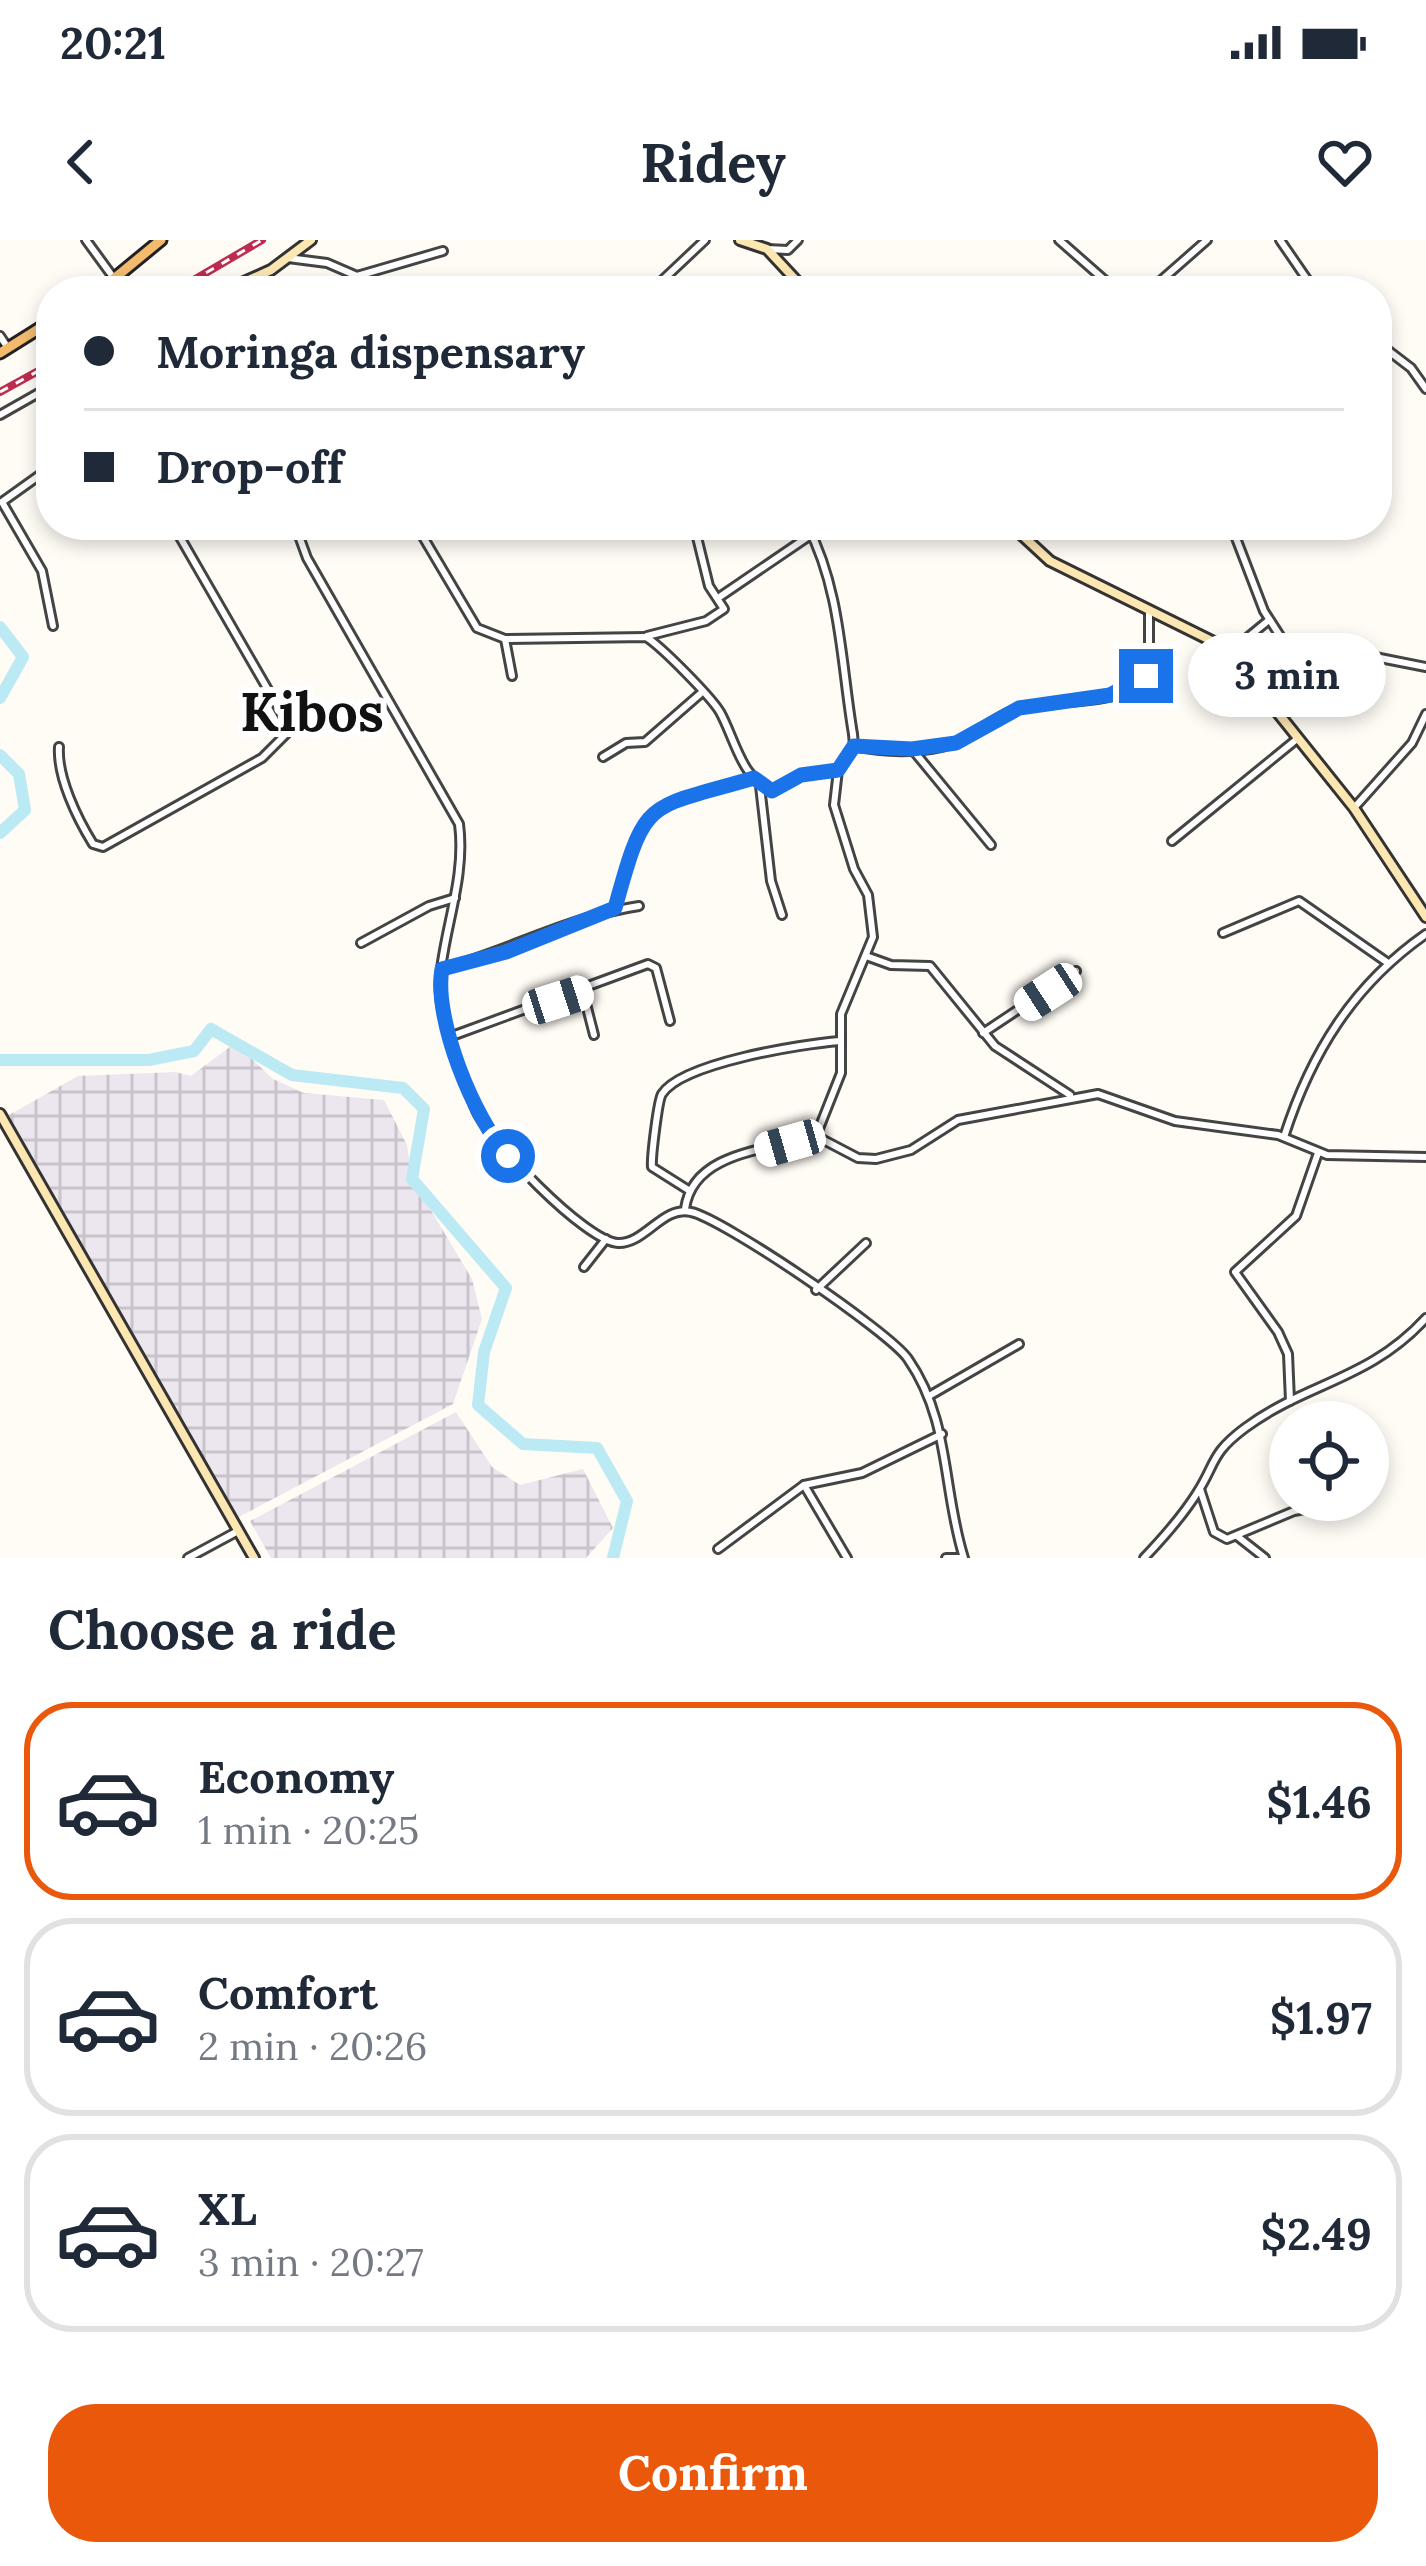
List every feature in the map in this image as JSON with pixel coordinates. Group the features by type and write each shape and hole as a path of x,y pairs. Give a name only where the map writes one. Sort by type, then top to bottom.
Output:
{"main road":[{"path":"119,276 161,240"},
{"path":"4,351 36,331"}],"street":[{"path":"86,240 111,276"},
{"path":"253,276 311,240"},
{"path":"667,276 705,240"},
{"path":"740,240 788,250 798,240"},
{"path":"1059,240 1101,276"},
{"path":"1166,276 1207,240"},
{"path":"1284,241 1304,276"},
{"path":"766,246 793,276"},
{"path":"288,258 361,275 443,251"},
{"path":"0,336 4,351"},
{"path":"1392,353 1411,368 1426,389"},
{"path":"0,415 36,395"},
{"path":"36,478 2,502 42,571 52,626"},
{"path":"59,747 60,770 90,842 103,847 262,758 286,733 286,721 182,540"},
{"path":"302,540 314,572 459,824 455,898 441,993 476,1111 493,1140 606,1239 628,1241 685,1210 689,1191 722,1161 817,1136 858,1158 877,1159 911,1150 958,1120 1073,1097 1111,1095 1175,1121 1284,1138 1318,1153 1426,1157"},
{"path":"425,540 477,628 505,639 646,637 714,617 724,609 710,586 698,540"},
{"path":"720,597 805,540"},
{"path":"814,540 838,607 840,664 854,746 838,770 836,814 873,914 866,956 842,1014 837,1092 817,1136"},
{"path":"1027,540 1050,561 1229,652 1354,808 1426,917"},
{"path":"1237,540 1269,620 1300,667 1375,657 1426,667"},
{"path":"854,746 912,749 956,743 1019,708 1110,695 1140,681 1151,662 1149,613"},
{"path":"1229,652 1269,620"},
{"path":"646,637 717,707 760,786 771,881 782,915"},
{"path":"505,639 512,676"},
{"path":"603,757 626,743 644,743 700,694"},
{"path":"1354,808 1412,742 1426,714"},
{"path":"1172,841 1297,739"},
{"path":"912,749 991,845"},
{"path":"760,786 772,791 801,775 838,770"},
{"path":"615,908 639,828 654,810 754,778"},
{"path":"361,943 429,906 455,898"},
{"path":"1222,933 1299,901 1388,963"},
{"path":"442,969 506,952 615,908 639,905"},
{"path":"1284,1138 1307,1069 1327,1033 1388,963 1426,934"},
{"path":"866,956 891,965 930,966 983,1033 1010,1058 1073,1097"},
{"path":"594,1035 583,992 586,985 652,964 670,1022"},
{"path":"983,1033 1076,971"},
{"path":"452,1036 583,992"},
{"path":"689,1191 652,1166 658,1136 655,1108 668,1086 683,1074 708,1071 736,1058 840,1041"},
{"path":"0,1114 254,1558"},
{"path":"1318,1153 1296,1216 1268,1248 1235,1272 1288,1354 1290,1401 1367,1369 1426,1318"},
{"path":"685,1210 757,1247 894,1342 929,1396 943,1434 964,1558 946,1558"},
{"path":"584,1267 606,1239"},
{"path":"816,1290 866,1244"},
{"path":"929,1396 1019,1344"},
{"path":"1144,1558 1200,1489 1215,1455 1269,1413"},
{"path":"718,1549 804,1485 862,1473 943,1434"},
{"path":"804,1485 847,1558"},
{"path":"1200,1489 1214,1532 1222,1538 1271,1521"},
{"path":"188,1558 238,1531"},
{"path":"1237,1536 1264,1558"}],"shaded area":[{"path":"235,1043 273,1079 304,1093 384,1100 407,1145 412,1179 472,1279 482,1319 453,1404 237,1518 9,1115 78,1076 175,1072 191,1076"},
{"path":"456,1412 492,1467 520,1485 583,1469 613,1528 586,1558 271,1558 250,1521"}],"waterway":[{"path":"0,627 23,657 0,698"},
{"path":"0,755 19,774 25,810 0,833"},
{"path":"0,1060 149,1060 194,1051 211,1029 292,1075 403,1088 424,1109 412,1179 506,1288 484,1352 478,1405 523,1444 597,1448 627,1501 613,1558"}],"railway":[{"path":"201,276 262,240"},
{"path":"0,392 36,372"}],"district":[{"name":"Kibos","path":"312,711"}],"route":[{"path":"508,1156 476,1111 447,1019 442,969 506,952 615,908 639,828 661,806 754,778 772,791 801,775 838,770 854,746 912,749 956,743 1019,708 1110,695 1146,676"}]}
